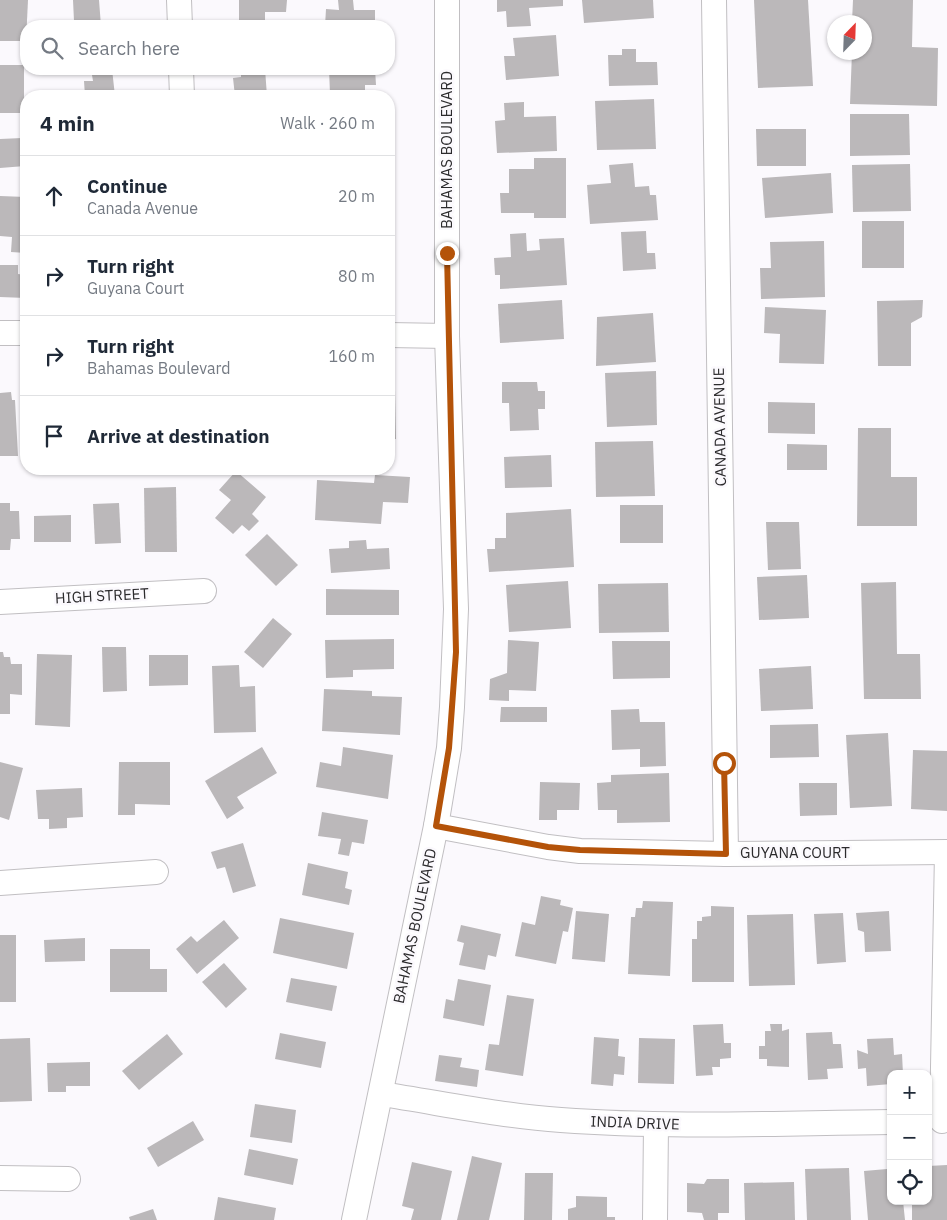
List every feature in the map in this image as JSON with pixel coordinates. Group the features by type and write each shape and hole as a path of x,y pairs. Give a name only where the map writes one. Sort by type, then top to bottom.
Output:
{"street":[{"path":"179,0 180,20"},
{"name":"BAHAMAS BOULEVARD","path":"354,1220 436,826 449,748 456,652 447,336 447,0"},
{"name":"CANADA AVENUE","path":"714,0 726,854"},
{"path":"181,75 182,90"},
{"path":"0,333 20,333"},
{"path":"395,335 447,336"},
{"name":"HIGH STREET","path":"0,602 204,590"},
{"name":"GUYANA COURT","path":"436,826 530,844 580,850 726,854 947,852"},
{"path":"939,1121 947,852"},
{"path":"0,883 156,872"},
{"name":"INDIA DRIVE","path":"381,1094 533,1117 656,1125 887,1122"},
{"path":"655,1220 656,1125"},
{"path":"0,1178 68,1179"}],"building":[{"path":"0,0 28,0 27,20 20,20 20,41 0,41"},
{"path":"73,0 99,0 101,20 74,20"},
{"path":"239,0 287,0 286,12 265,12 265,20 239,20"},
{"path":"338,0 353,0 354,10 375,10 375,20 325,20 326,9 339,10"},
{"path":"497,0 563,0 563,6 529,8 531,26 507,27 506,11 497,12"},
{"path":"582,0 653,0 654,18 584,23"},
{"path":"754,0 808,0 813,86 758,88"},
{"path":"853,0 913,0 912,47 938,48 937,106 850,104 852,60 872,60 872,15 852,15"},
{"path":"556,35 559,76 506,80 504,56 515,56 513,38"},
{"path":"622,49 636,49 636,62 657,62 658,85 609,86 608,55 622,55"},
{"path":"0,65 20,65 20,75 24,75 24,90 20,90 20,113 0,113"},
{"path":"92,75 113,75 114,90 85,90 84,81 93,81"},
{"path":"241,75 265,75 267,90 234,90 233,78 241,77"},
{"path":"329,75 375,75 376,85 365,85 365,90 330,90"},
{"path":"654,99 656,149 597,150 595,101"},
{"path":"524,102 524,117 556,116 557,151 497,153 495,121 505,120 504,103"},
{"path":"850,114 909,114 910,155 850,156"},
{"path":"756,129 806,129 806,166 757,166"},
{"path":"20,138 20,166 0,168 0,139"},
{"path":"534,158 566,158 566,218 534,218 534,213 501,213 500,193 509,193 509,169 534,169"},
{"path":"633,163 635,187 649,186 650,195 656,195 658,220 590,224 587,185 611,183 609,165"},
{"path":"910,164 911,211 853,212 852,165"},
{"path":"831,173 833,213 765,218 762,178"},
{"path":"0,196 20,197 20,253 11,252 12,237 0,236"},
{"path":"862,221 904,221 904,268 862,268"},
{"path":"646,231 647,253 655,253 656,269 623,271 621,232"},
{"path":"526,233 527,251 540,250 539,239 564,238 567,285 500,289 500,275 495,275 494,258 511,257 510,234"},
{"path":"824,241 825,297 761,299 760,268 771,268 770,242"},
{"path":"0,265 18,265 20,298 0,297"},
{"path":"562,300 564,339 500,343 498,304"},
{"path":"923,300 922,317 911,323 911,366 878,366 877,301"},
{"path":"765,307 826,310 824,364 779,363 780,334 764,333"},
{"path":"653,313 656,362 596,366 597,317"},
{"path":"656,371 657,425 607,427 605,373"},
{"path":"502,382 537,382 538,391 545,391 545,409 538,409 539,430 510,431 509,403 502,403"},
{"path":"395,390 396,439 395,439"},
{"path":"11,392 12,400 15,400 18,456 0,456 0,393"},
{"path":"768,402 815,403 815,434 768,433"},
{"path":"858,428 891,428 891,477 917,477 917,526 857,526"},
{"path":"653,441 655,496 596,497 595,442"},
{"path":"787,444 827,445 827,470 787,470"},
{"path":"551,455 552,487 505,488 504,457"},
{"path":"232,475 241,475 266,497 252,514 259,521 249,531 242,525 233,534 215,518 231,500 219,490"},
{"path":"375,475 410,477 408,503 383,502 381,524 315,520 317,480 374,483"},
{"path":"176,487 177,552 145,552 144,488"},
{"path":"0,503 10,503 10,511 19,511 20,539 11,539 10,550 0,550"},
{"path":"119,503 121,543 95,544 93,504"},
{"path":"620,505 663,505 663,543 620,543"},
{"path":"571,509 574,567 489,572 487,549 495,549 495,538 506,538 506,513"},
{"path":"71,515 71,542 34,542 34,516"},
{"path":"766,522 799,522 801,569 768,570"},
{"path":"267,534 298,565 276,586 245,555"},
{"path":"366,540 367,549 389,548 390,569 331,573 329,549 349,548 349,541"},
{"path":"807,575 809,618 759,620 757,577"},
{"path":"568,581 571,628 509,632 506,585"},
{"path":"896,582 897,654 920,654 921,699 864,699 861,583"},
{"path":"668,583 669,632 599,633 598,584"},
{"path":"326,589 399,590 399,615 326,615"},
{"path":"273,618 292,634 263,668 244,652"},
{"path":"394,639 394,669 353,670 353,677 326,678 325,640"},
{"path":"508,640 539,642 536,691 509,690 509,701 489,700 490,679 507,673"},
{"path":"612,641 670,641 670,678 613,679"},
{"path":"102,647 126,647 127,691 103,692"},
{"path":"0,652 3,652 4,657 10,657 11,664 22,664 22,695 10,694 10,714 0,714"},
{"path":"37,654 72,655 70,727 35,725"},
{"path":"149,655 188,655 188,685 149,686"},
{"path":"239,665 240,687 255,686 256,732 214,733 212,666"},
{"path":"811,666 813,709 761,711 759,669"},
{"path":"324,689 372,691 372,696 402,697 400,735 322,731"},
{"path":"501,707 547,707 547,722 500,722"},
{"path":"639,709 640,722 665,722 666,766 640,767 640,749 612,750 611,710"},
{"path":"818,724 819,757 770,758 770,725"},
{"path":"888,733 892,806 850,808 846,735"},
{"path":"262,747 277,773 237,797 244,808 227,819 205,781"},
{"path":"343,747 393,755 388,799 316,787 320,762 341,766"},
{"path":"913,750 947,751 947,811 911,809"},
{"path":"0,762 23,768 9,820 0,817"},
{"path":"119,762 170,762 170,805 135,804 135,815 118,815"},
{"path":"669,773 670,822 617,823 617,810 598,810 597,783 611,782 611,775"},
{"path":"540,782 580,783 579,810 557,810 557,820 539,820"},
{"path":"799,783 837,783 837,815 800,816"},
{"path":"82,788 83,817 67,818 67,828 49,829 49,819 38,819 36,790"},
{"path":"322,812 368,820 364,844 352,842 349,856 338,854 341,839 318,836"},
{"path":"243,843 256,886 233,893 225,867 217,869 211,852"},
{"path":"308,863 348,872 345,888 352,890 349,905 302,895"},
{"path":"541,896 561,900 560,905 573,908 568,932 563,931 556,964 515,956 522,922 535,925"},
{"path":"643,901 673,902 670,976 628,974 631,917 635,917 636,908 642,908"},
{"path":"711,906 734,907 734,982 692,982 692,939 697,939 697,921 702,921 702,917 711,916"},
{"path":"576,911 609,914 605,962 572,959"},
{"path":"889,911 891,951 865,952 864,932 858,930 856,913"},
{"path":"843,913 846,962 817,964 814,914"},
{"path":"793,914 795,985 749,986 747,915"},
{"path":"280,918 354,933 347,969 273,953"},
{"path":"224,920 239,938 197,974 176,949 191,936 197,942"},
{"path":"461,925 501,934 496,957 488,955 485,970 459,965 464,943 457,941"},
{"path":"0,935 16,935 16,1002 0,1002"},
{"path":"85,938 85,961 45,962 44,940"},
{"path":"110,949 150,949 150,969 167,969 167,992 110,992"},
{"path":"224,963 247,989 226,1008 202,982"},
{"path":"291,978 337,986 332,1011 286,1002"},
{"path":"458,979 491,985 484,1026 443,1018 446,999 454,1001"},
{"path":"507,995 534,999 523,1076 485,1070 489,1044 499,1045"},
{"path":"723,1024 724,1043 731,1043 731,1058 720,1059 720,1067 712,1067 713,1075 696,1076 693,1025"},
{"path":"770,1024 782,1024 782,1031 789,1029 789,1067 767,1066 767,1059 759,1059 759,1046 765,1046 765,1031 771,1031"},
{"path":"832,1032 833,1044 841,1044 843,1068 827,1069 828,1079 808,1080 806,1033"},
{"path":"280,1033 326,1042 321,1068 275,1059"},
{"path":"167,1034 183,1054 139,1090 122,1071"},
{"path":"594,1037 619,1039 618,1056 625,1057 624,1075 614,1074 613,1086 591,1084"},
{"path":"30,1038 32,1101 0,1102 0,1039"},
{"path":"639,1038 675,1039 674,1084 638,1083"},
{"path":"893,1038 894,1055 902,1054 903,1070 887,1070 887,1084 867,1086 866,1068 858,1069 857,1050 868,1054 867,1039"},
{"path":"439,1055 462,1058 460,1067 479,1070 477,1087 435,1081"},
{"path":"90,1062 90,1086 66,1086 66,1092 48,1092 47,1063"},
{"path":"255,1104 296,1110 292,1143 250,1137"},
{"path":"193,1121 204,1140 158,1167 147,1148"},
{"path":"249,1149 298,1159 293,1185 244,1175"},
{"path":"472,1156 502,1163 489,1220 457,1220"},
{"path":"412,1162 452,1171 441,1220 411,1220 414,1209 402,1206"},
{"path":"947,1165 947,1220 912,1220 912,1205 932,1205 932,1166"},
{"path":"849,1168 851,1220 807,1220 805,1169"},
{"path":"887,1169 887,1205 903,1205 905,1220 868,1220 864,1171"},
{"path":"525,1173 553,1173 552,1220 524,1220"},
{"path":"707,1179 729,1179 729,1213 718,1213 718,1220 704,1220 702,1213 687,1212 687,1183 704,1184"},
{"path":"794,1182 795,1220 745,1220 744,1183"},
{"path":"576,1196 607,1197 607,1217 615,1217 615,1220 568,1220 568,1209 576,1207"},
{"path":"218,1197 276,1208 274,1220 214,1220"},
{"path":"153,1209 157,1220 130,1220 129,1217"}],"route":[{"path":"447,253 447,336 456,652 449,748 436,826 548,847 580,850 726,854 724,763"}]}
